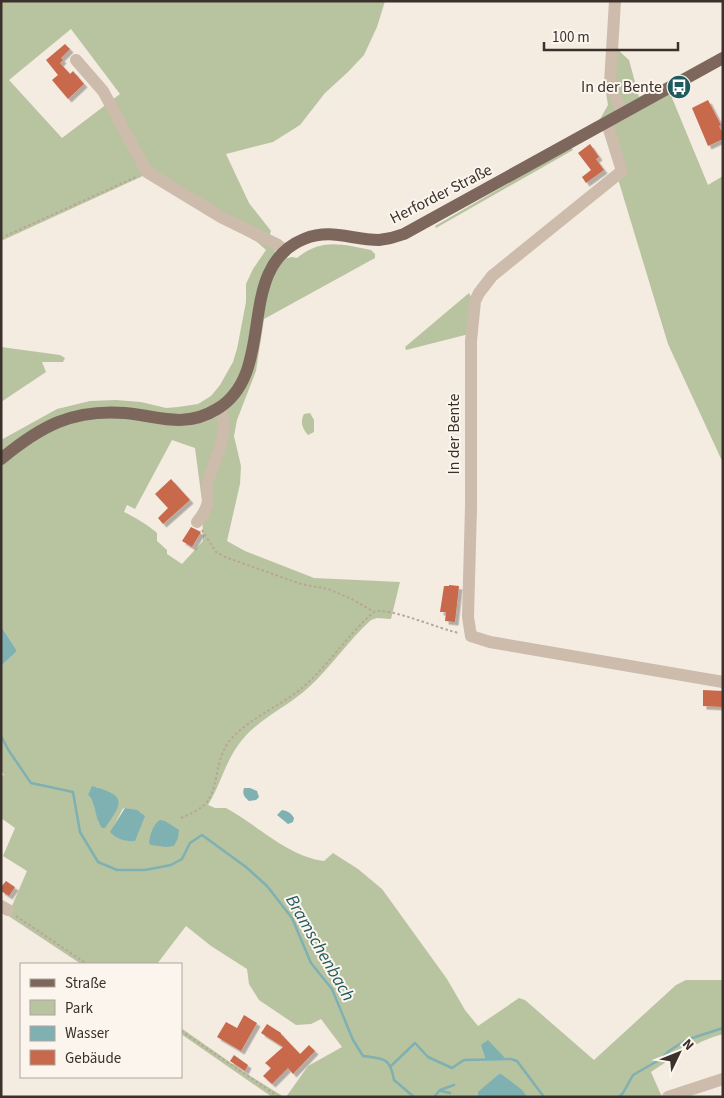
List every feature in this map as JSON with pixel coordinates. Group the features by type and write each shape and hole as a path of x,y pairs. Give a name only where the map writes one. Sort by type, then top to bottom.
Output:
{"main road":[{"name":"Herforder Straße","path":"1,459 38,431 54,423 88,414 125,413 183,421 203,416 219,408 233,395 245,374 265,282 276,261 285,251 303,240 316,235 330,233 380,240 404,234 723,58"}],"street":[{"path":"616,1 610,83 624,114"},
{"path":"76,60 103,91 147,172 221,217 278,245 285,251"},
{"name":"In der Bente","path":"471,636 468,617 471,507 470,399 471,340 475,301 492,276 622,171 607,123"},
{"path":"198,522 206,509 209,480 219,453 224,425 224,417 219,408"},
{"path":"471,636 490,642 723,682"},
{"path":"668,1097 723,1079"}],"path":[{"path":"1,238 147,172"},
{"path":"198,522 216,552 301,584 328,589 352,599 374,612"},
{"path":"181,818 206,803 211,794 223,753 231,739 243,728 304,686 374,612 379,610 391,612 471,636"},
{"path":"5,908 86,963"},
{"path":"182,1031 279,1097"}],"green space":[{"path":"1,1 385,1 377,27 364,55 325,93 300,125 273,142 226,154 249,203 271,231 269,237 275,251 288,258 297,258 315,247 332,244 371,250 375,254 375,258 264,319 256,371 237,420 234,436 241,466 240,484 227,541 245,551 314,578 400,582 391,619 377,618 371,620 308,688 249,732 236,747 208,805 215,808 226,808 285,847 298,853 324,861 333,853 358,869 382,889 447,979 465,1010 478,1026 519,998 525,1000 594,1060 676,985 686,980 723,980 723,1034 694,1045 651,1072 662,1097 528,1097 500,1073 477,1094 477,1097 286,1097 308,1066 342,1047 321,1019 311,1024 296,1025 259,1000 249,984 247,969 211,946 186,926 158,963 79,963 1,911 11,908 27,871 3,856 15,828 1,818 1,776 4,775 1,770 1,666 17,651 1,626 1,440 57,409 90,401 116,400 141,402 166,408 198,404 211,396 220,385 233,362 246,302 246,284 253,269 266,250 257,242 145,175 1,241","holes":["71,29 120,94 62,138 9,80","172,440 195,448 202,501 203,541 182,564 167,554 167,550 157,541 157,533 124,512 127,505 135,509","97,787 101,790 99,824 94,803 88,795","124,808 134,810 111,832 122,810"]},
{"path":"617,49 629,60 639,97 723,51 723,64 670,93 708,185 723,176 723,463 668,344 618,179 626,174 599,121 608,105 605,87"},
{"path":"571,147 573,150 436,228 435,226"},
{"path":"469,293 473,300 469,334 406,350 405,347"},
{"path":"1,347 60,355 65,358 63,362 42,362 46,372 1,402"},
{"path":"310,413 314,420 314,432 308,435 303,427 302,420 304,414"},
{"path":"182,1029 284,1097 272,1097 182,1035"}],"water":[{"path":"1,626 17,651 1,666"},
{"path":"92,786 111,793 118,801 116,811 105,828 102,828 99,824 93,803 88,795"},
{"path":"244,788 257,791 259,797 256,800 249,801 244,795"},
{"path":"125,808 137,810 145,816 135,841 122,840 110,832"},
{"path":"282,810 292,815 294,818 293,822 288,824 277,815"},
{"path":"160,820 179,830 174,846 166,847 149,843 151,833"},
{"path":"488,1040 504,1057 503,1059 486,1060 481,1045"},
{"path":"500,1073 521,1089 528,1097 477,1097 478,1092"}],"building":[{"path":"65,44 70,49 61,58 63,60 60,63 70,74 73,71 84,84 68,99 52,80 58,75 46,60"},
{"path":"708,100 721,125 719,126 723,139 708,146 692,108"},
{"path":"590,144 599,157 596,159 604,170 586,183 582,177 591,170 578,153"},
{"path":"171,479 190,500 163,524 158,518 168,508 155,494"},
{"path":"191,527 201,532 192,547 182,541"},
{"path":"444,586 459,586 455,622 445,621 446,612 440,612"},
{"path":"703,690 723,691 723,707 703,706"},
{"path":"6,881 15,887 9,896 1,891 1,887"},
{"path":"244,1015 257,1023 241,1051 217,1037 226,1022 237,1028"},
{"path":"267,1024 281,1033 300,1054 309,1045 315,1051 293,1074 288,1068 272,1084 263,1076 271,1068 265,1063 283,1047 261,1033"},
{"path":"234,1055 248,1065 245,1071 230,1061"}],"waterway":[{"name":"Bramschenbach","path":"1,736 31,783 73,792 80,832 98,862 117,870 145,870 171,865 182,859 190,843 202,835 246,867 267,886 292,918 311,963 332,989 353,1040 363,1056 385,1060 390,1067 394,1080 414,1097"},
{"path":"619,1097 633,1075 661,1059 669,1051 686,1040 723,1028"},
{"path":"391,1066 415,1043 428,1057 452,1068 464,1060 511,1059 517,1061 544,1097"},
{"path":"434,1097 440,1090 454,1085"},
{"path":"441,1091 450,1093"}],"place":[{"name":"In der Bente","path":"679,87"}]}
